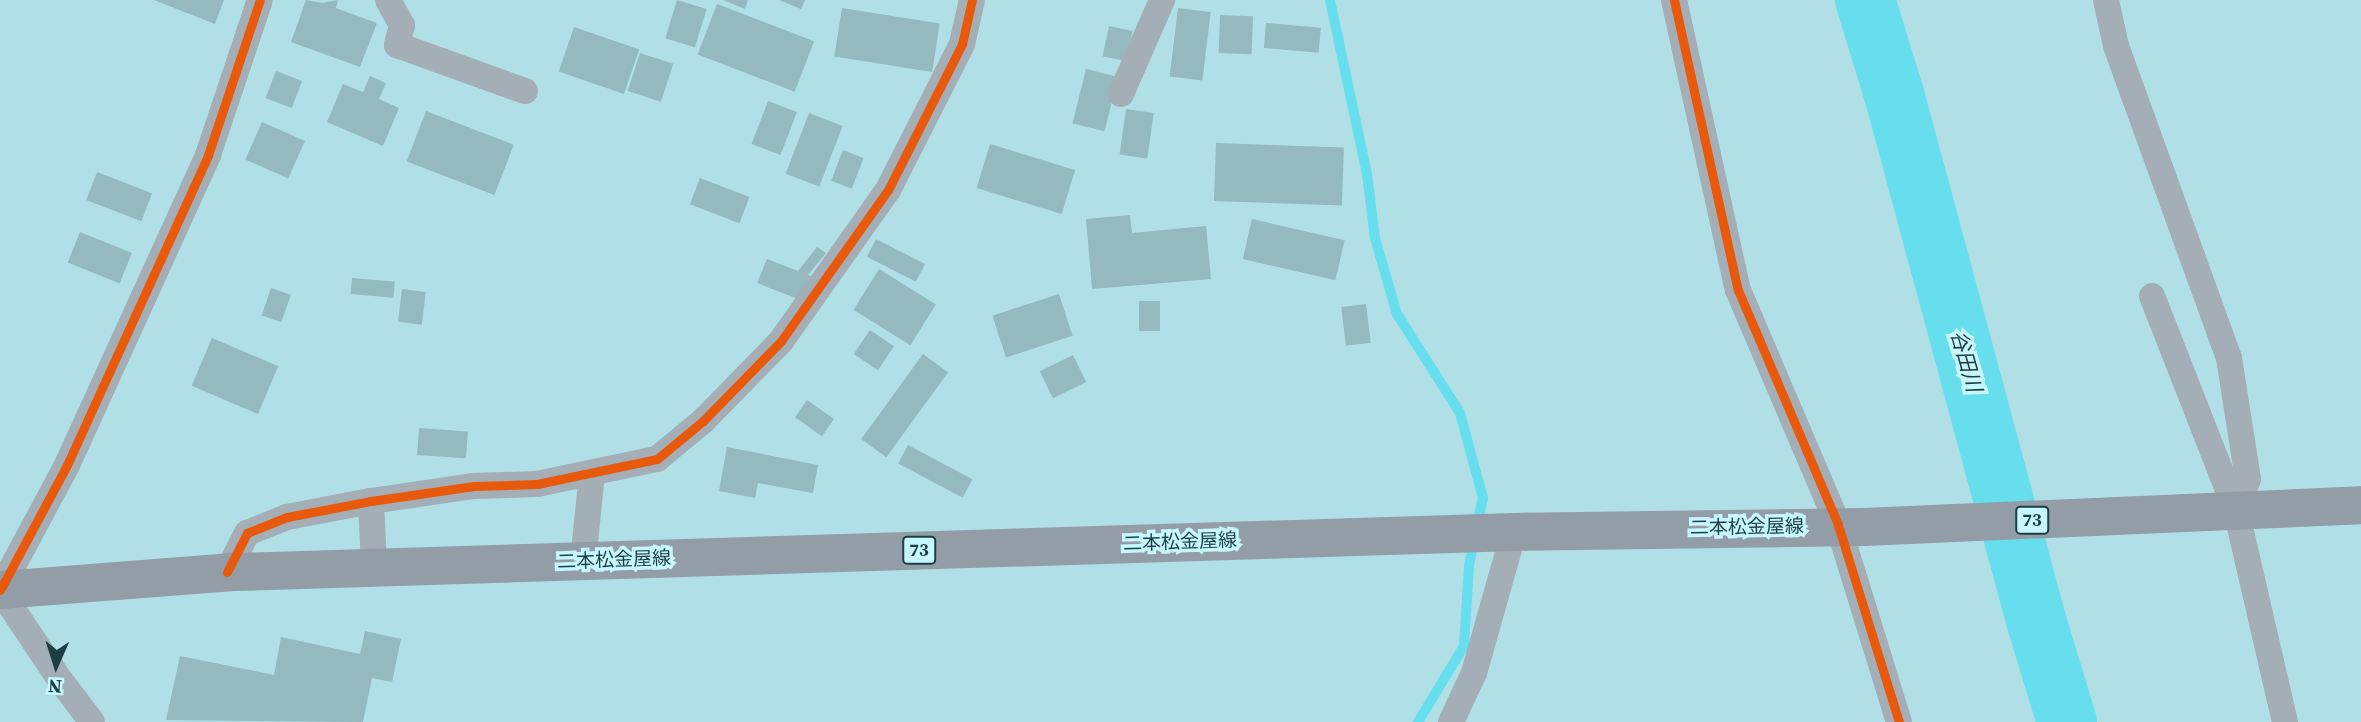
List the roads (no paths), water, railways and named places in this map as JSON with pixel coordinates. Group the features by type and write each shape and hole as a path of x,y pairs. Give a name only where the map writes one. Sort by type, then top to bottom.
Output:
{"main road":[{"name":"二本松金屋線","path":"0,590 227,572 1514,532 1851,526 2361,505"}],"street":[{"path":"92,722 58,677 0,590 66,465 208,155 260,0"},
{"path":"388,0 402,24 397,45 525,92"},
{"path":"227,572 247,533 287,517 371,500 474,486 537,484 657,459 703,421 781,341 888,190 962,44 972,0"},
{"path":"1121,94 1162,0"},
{"path":"1674,0 1738,290 1851,526 1899,722"},
{"path":"2106,0 2116,46 2229,358 2248,479 2219,512"},
{"path":"2152,296 2285,722"},
{"path":"583,561 592,474"},
{"path":"371,500 374,567"},
{"path":"1451,722 1474,673 1514,532"}],"waterway":[{"path":"1330,0 1367,174 1375,238 1397,314 1460,413 1483,498 1477,525"},
{"name":"谷田川","path":"1865,0 1894,94 2036,620 2067,722"},
{"path":"1418,722 1464,646 1469,566 1474,540"}]}
